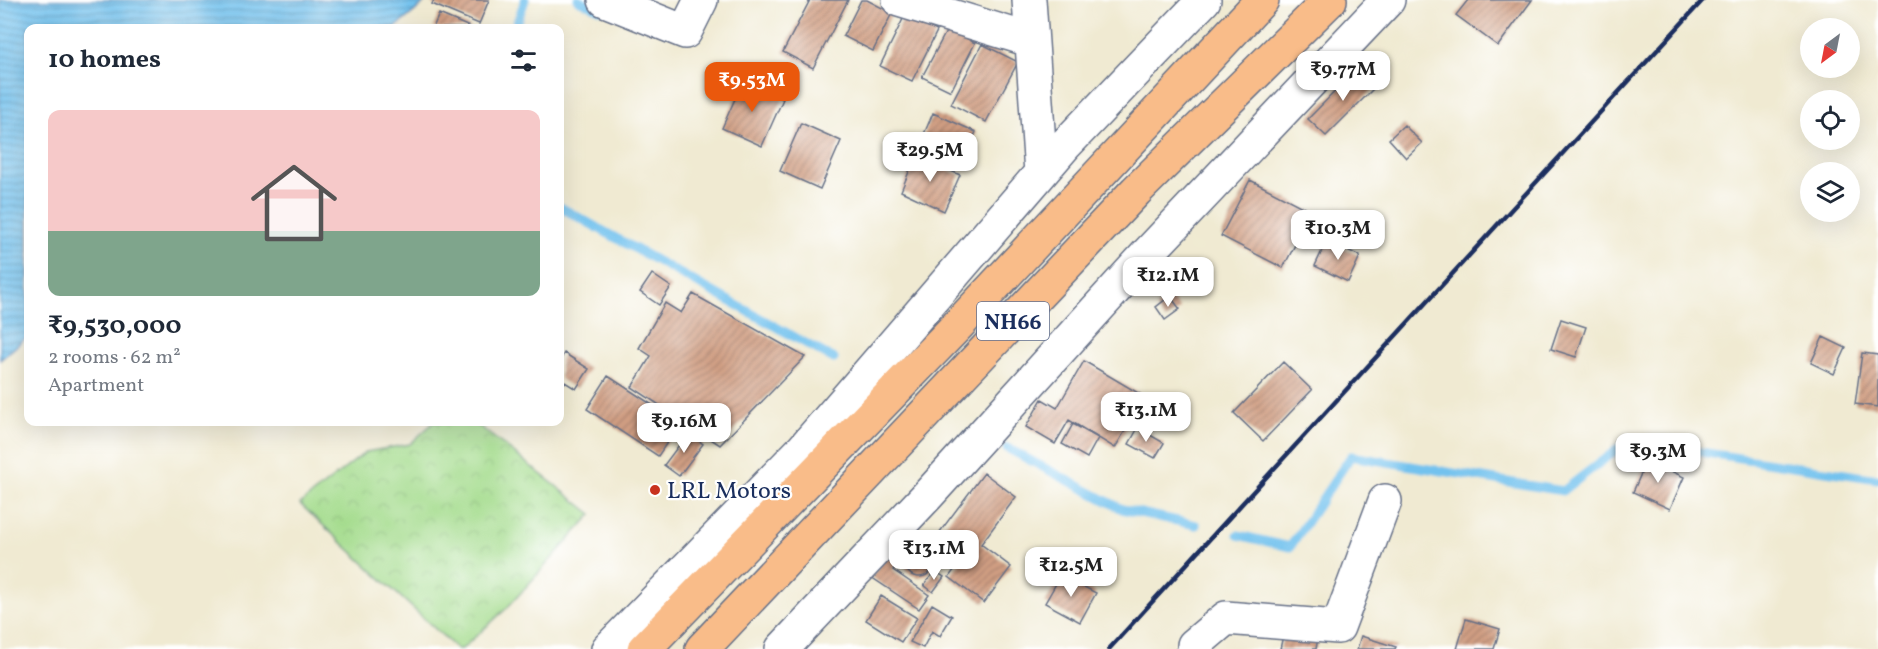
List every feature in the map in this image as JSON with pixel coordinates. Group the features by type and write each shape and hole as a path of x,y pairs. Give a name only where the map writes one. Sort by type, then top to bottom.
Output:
{"highway":[{"name":"NH66","path":"644,649 958,325 1262,0"},
{"name":"NH66","path":"702,649 1136,191 1330,0"}],"street":[{"path":"605,0 685,32 700,0"},
{"path":"899,0 1030,40"},
{"path":"1029,0 1041,173"},
{"path":"608,649 803,449 1041,173 1204,0"},
{"path":"782,649 927,496 1148,253 1388,0"},
{"path":"1194,649 1194,645 1226,618 1338,627 1385,501"}],"green space":[{"path":"430,426 479,426 592,514 507,608 462,649 457,649 300,504 366,452 410,444"}],"water":[{"path":"0,0 428,0 400,24 24,24 24,339 0,360"}],"building":[{"path":"434,0 489,0 479,24 432,4"},
{"path":"810,0 848,0 813,68 783,52"},
{"path":"861,0 867,0 892,13 873,51 843,36"},
{"path":"1468,0 1532,0 1498,46 1456,15"},
{"path":"439,14 463,24 435,24"},
{"path":"905,15 937,31 912,81 880,66"},
{"path":"948,28 975,43 951,91 922,77"},
{"path":"982,44 1018,62 986,122 951,104"},
{"path":"1359,67 1377,85 1326,136 1308,119"},
{"path":"743,81 783,99 762,146 722,128"},
{"path":"933,113 976,132 960,167 918,148"},
{"path":"801,123 841,141 820,189 780,171"},
{"path":"1404,125 1422,143 1406,158 1389,139"},
{"path":"916,155 960,175 944,211 901,191"},
{"path":"1250,180 1312,212 1283,268 1221,236"},
{"path":"1327,240 1360,256 1348,282 1315,266"},
{"path":"652,274 671,287 659,305 640,292"},
{"path":"693,294 805,357 720,445 632,387 651,356 639,348 665,303 681,313"},
{"path":"1170,296 1180,309 1165,320 1156,307"},
{"path":"1561,319 1586,327 1576,357 1551,349"},
{"path":"1823,337 1846,348 1834,374 1811,363"},
{"path":"564,353 589,369 576,389 564,382"},
{"path":"1862,353 1878,355 1878,407 1855,404"},
{"path":"1084,361 1145,397 1115,448 1069,420 1055,444 1026,427 1042,399 1057,408"},
{"path":"1283,362 1312,390 1263,441 1234,413"},
{"path":"608,376 680,423 658,456 587,409"},
{"path":"1073,424 1098,438 1087,458 1062,444"},
{"path":"1138,428 1164,443 1155,458 1129,444"},
{"path":"688,433 703,444 679,476 664,465"},
{"path":"1647,460 1684,477 1670,509 1633,492"},
{"path":"984,473 1016,497 981,544 1011,567 984,603 949,577 960,562 933,541"},
{"path":"898,537 911,545 893,570 929,595 919,609 871,577"},
{"path":"919,549 929,553 933,563 929,573 919,577 909,573 905,563 909,553"},
{"path":"935,571 944,577 933,592 924,585"},
{"path":"1061,575 1096,593 1080,622 1045,603"},
{"path":"881,596 917,618 901,642 866,620"},
{"path":"932,604 952,616 940,636 932,631 923,648 910,642"},
{"path":"1466,619 1500,629 1494,649 1457,649"},
{"path":"1284,631 1318,638 1316,649 1280,649"},
{"path":"1361,636 1396,647 1395,649 1357,649"}],"waterway":[{"path":"516,24 525,0"},
{"path":"578,0 600,9"},
{"path":"564,209 834,359"},
{"path":"1238,535 1290,547 1351,456 1563,491 1628,441 1878,479"},
{"path":"1007,448 1122,509 1196,525"}],"railway":[{"path":"1109,649 1703,0"}],"place":[{"name":"LRL Motors","path":"655,490"}]}
